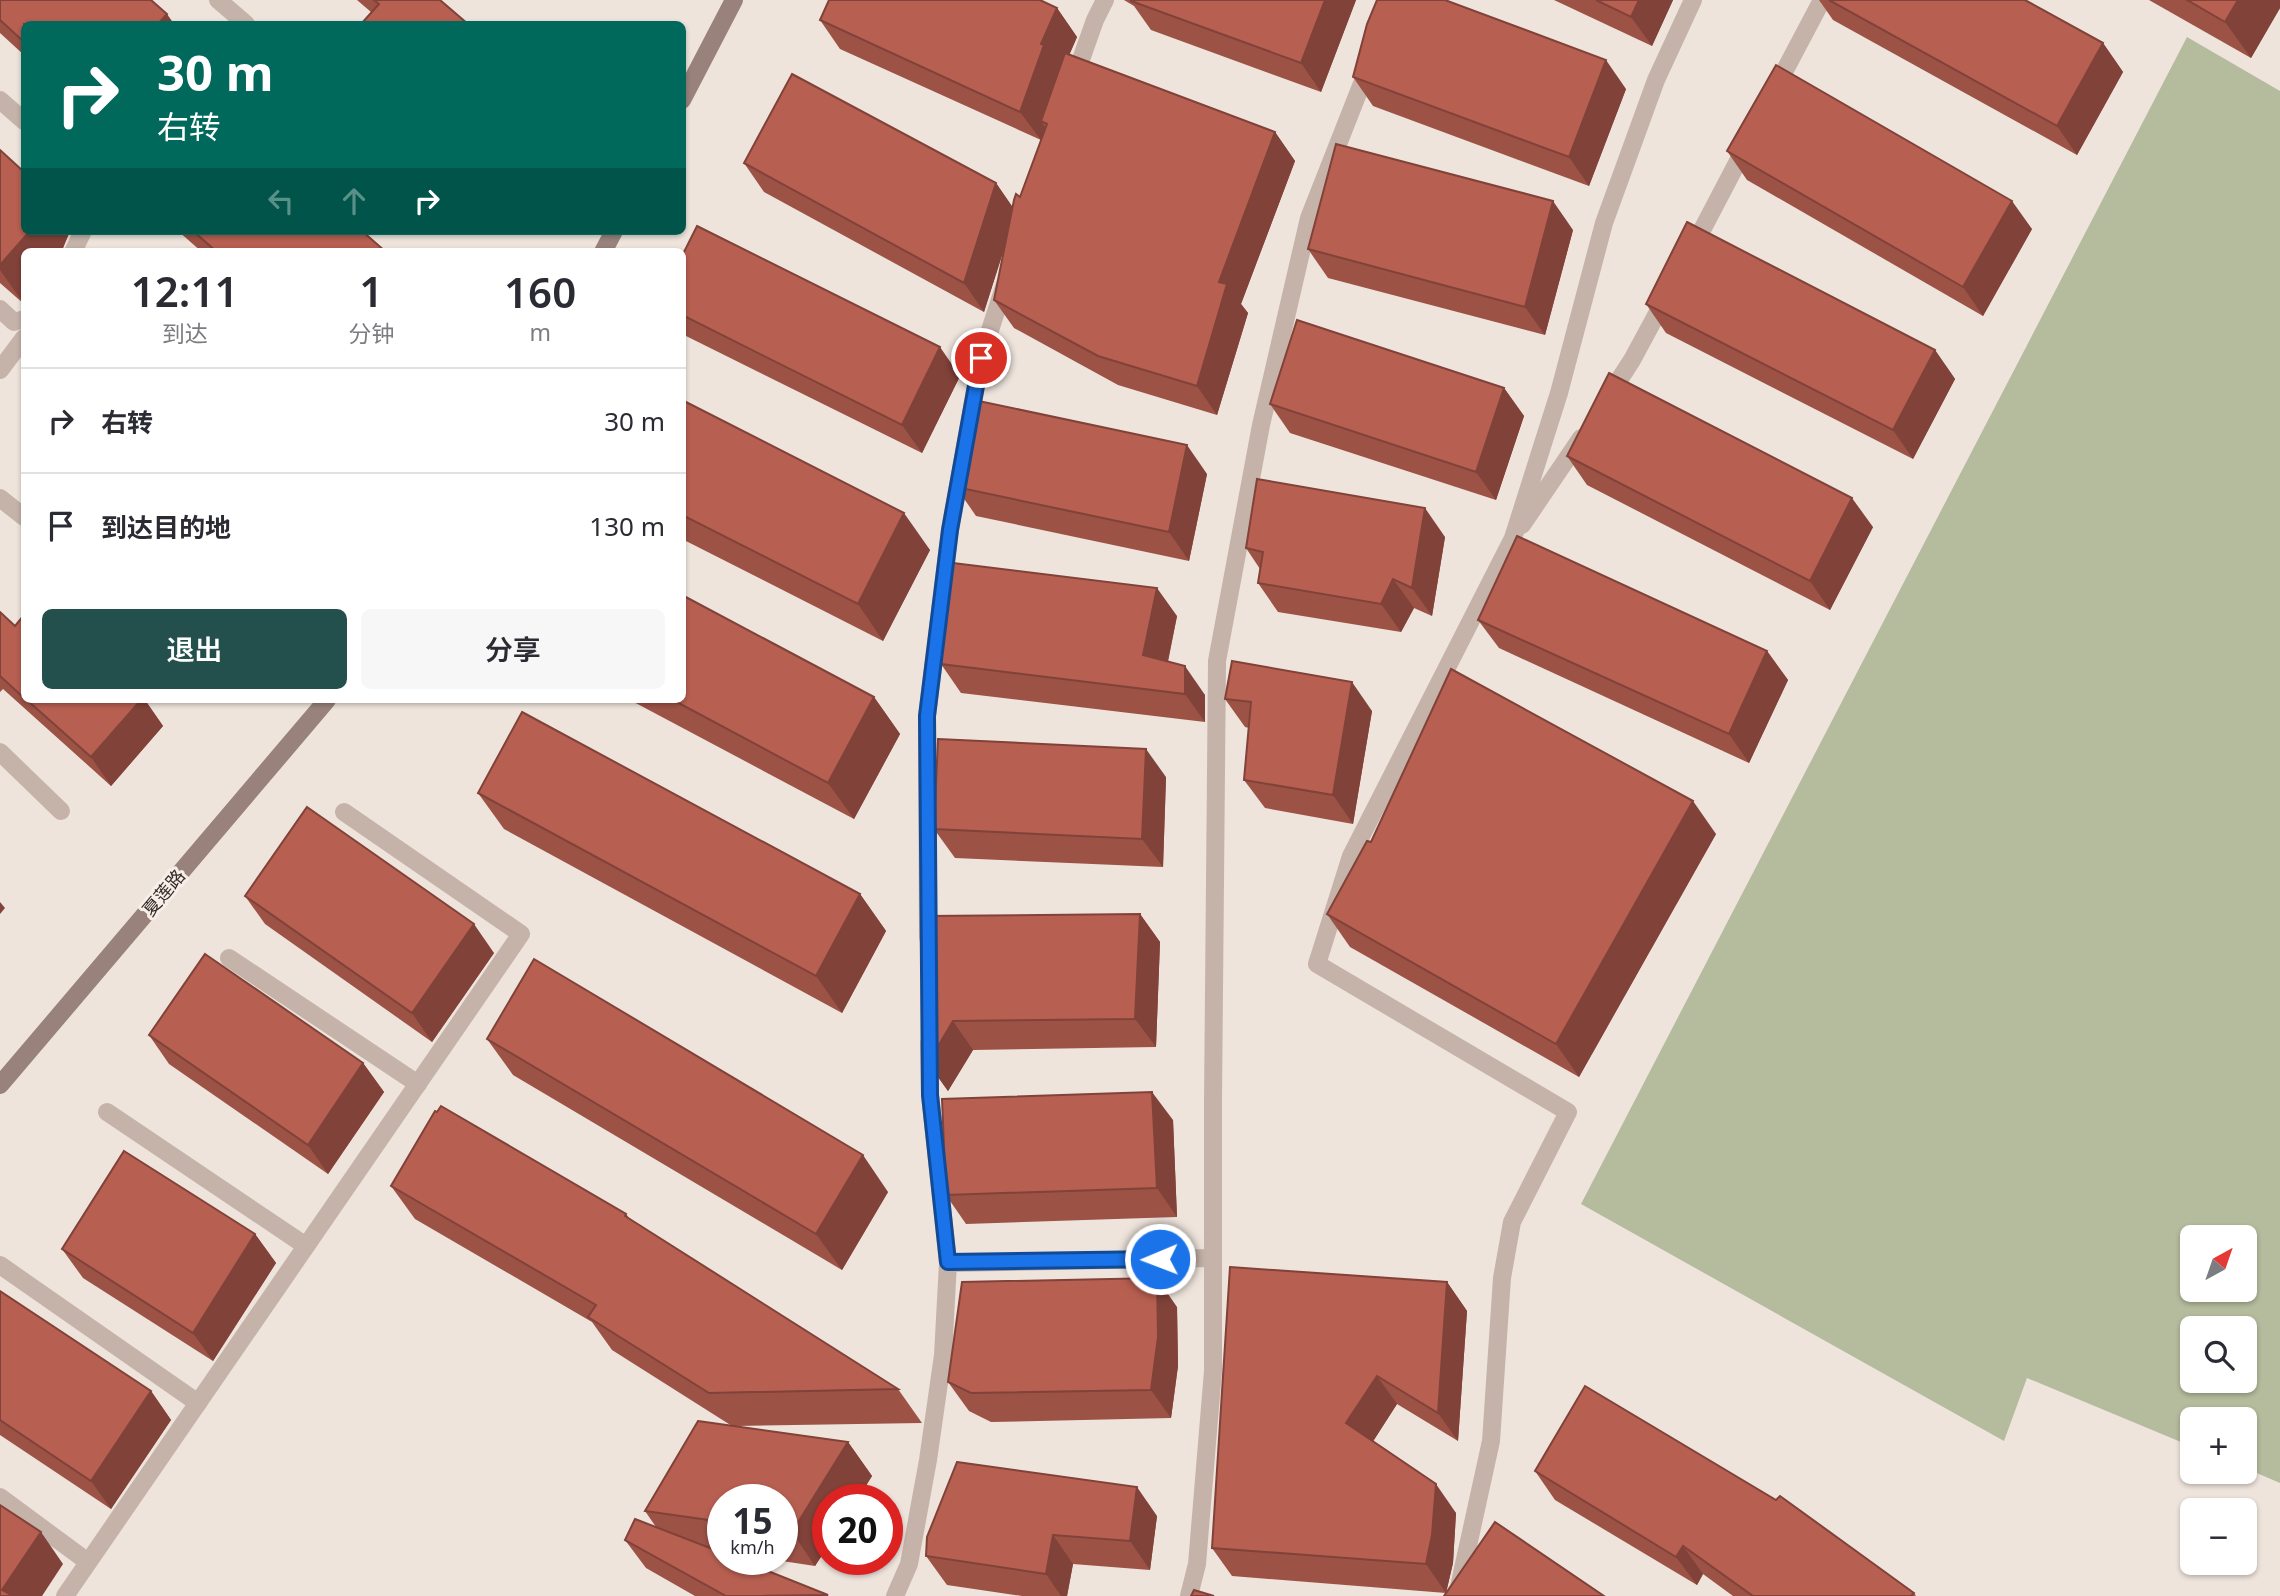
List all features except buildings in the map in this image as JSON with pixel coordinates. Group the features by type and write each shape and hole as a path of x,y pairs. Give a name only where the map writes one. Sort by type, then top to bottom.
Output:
{"street":[{"path":"218,0 242,21"},
{"path":"1069,94 1095,20 1105,0"},
{"path":"1513,538 1559,393 1604,223 1656,80 1693,0"},
{"path":"1769,101 1822,0"},
{"path":"686,92 729,2"},
{"path":"1189,1596 1197,1564 1213,1371 1217,662 1261,425 1309,218 1376,47"},
{"path":"0,100 21,118"},
{"path":"1457,1596 1491,1441 1502,1278 1512,1222 1567,1112 1317,964 1351,856 1513,538 1632,360 1751,136"},
{"path":"929,961 927,716 950,530 981,358 1010,269"},
{"path":"0,309 15,322 21,320"},
{"path":"0,370 21,342"},
{"path":"0,498 21,515"},
{"name":"夏莲路","path":"0,1085 324,703"},
{"path":"0,752 61,811"},
{"path":"65,1596 521,934 344,812"},
{"path":"229,958 418,1084"},
{"path":"895,1596 909,1564 943,1355 948,1262 930,1095 929,1028"},
{"path":"107,1112 306,1246"},
{"path":"948,1262 1212,1258"},
{"path":"0,1265 198,1403"},
{"path":"0,1497 88,1562"}],"green space":[{"path":"2187,37 2280,91 2280,1483 2257,1473 2257,1407 2180,1407 2180,1442 2027,1378 2004,1441 1581,1204"}],"route":[{"path":"981,358 950,530 927,716 930,1095 948,1262 1160,1259"}]}
